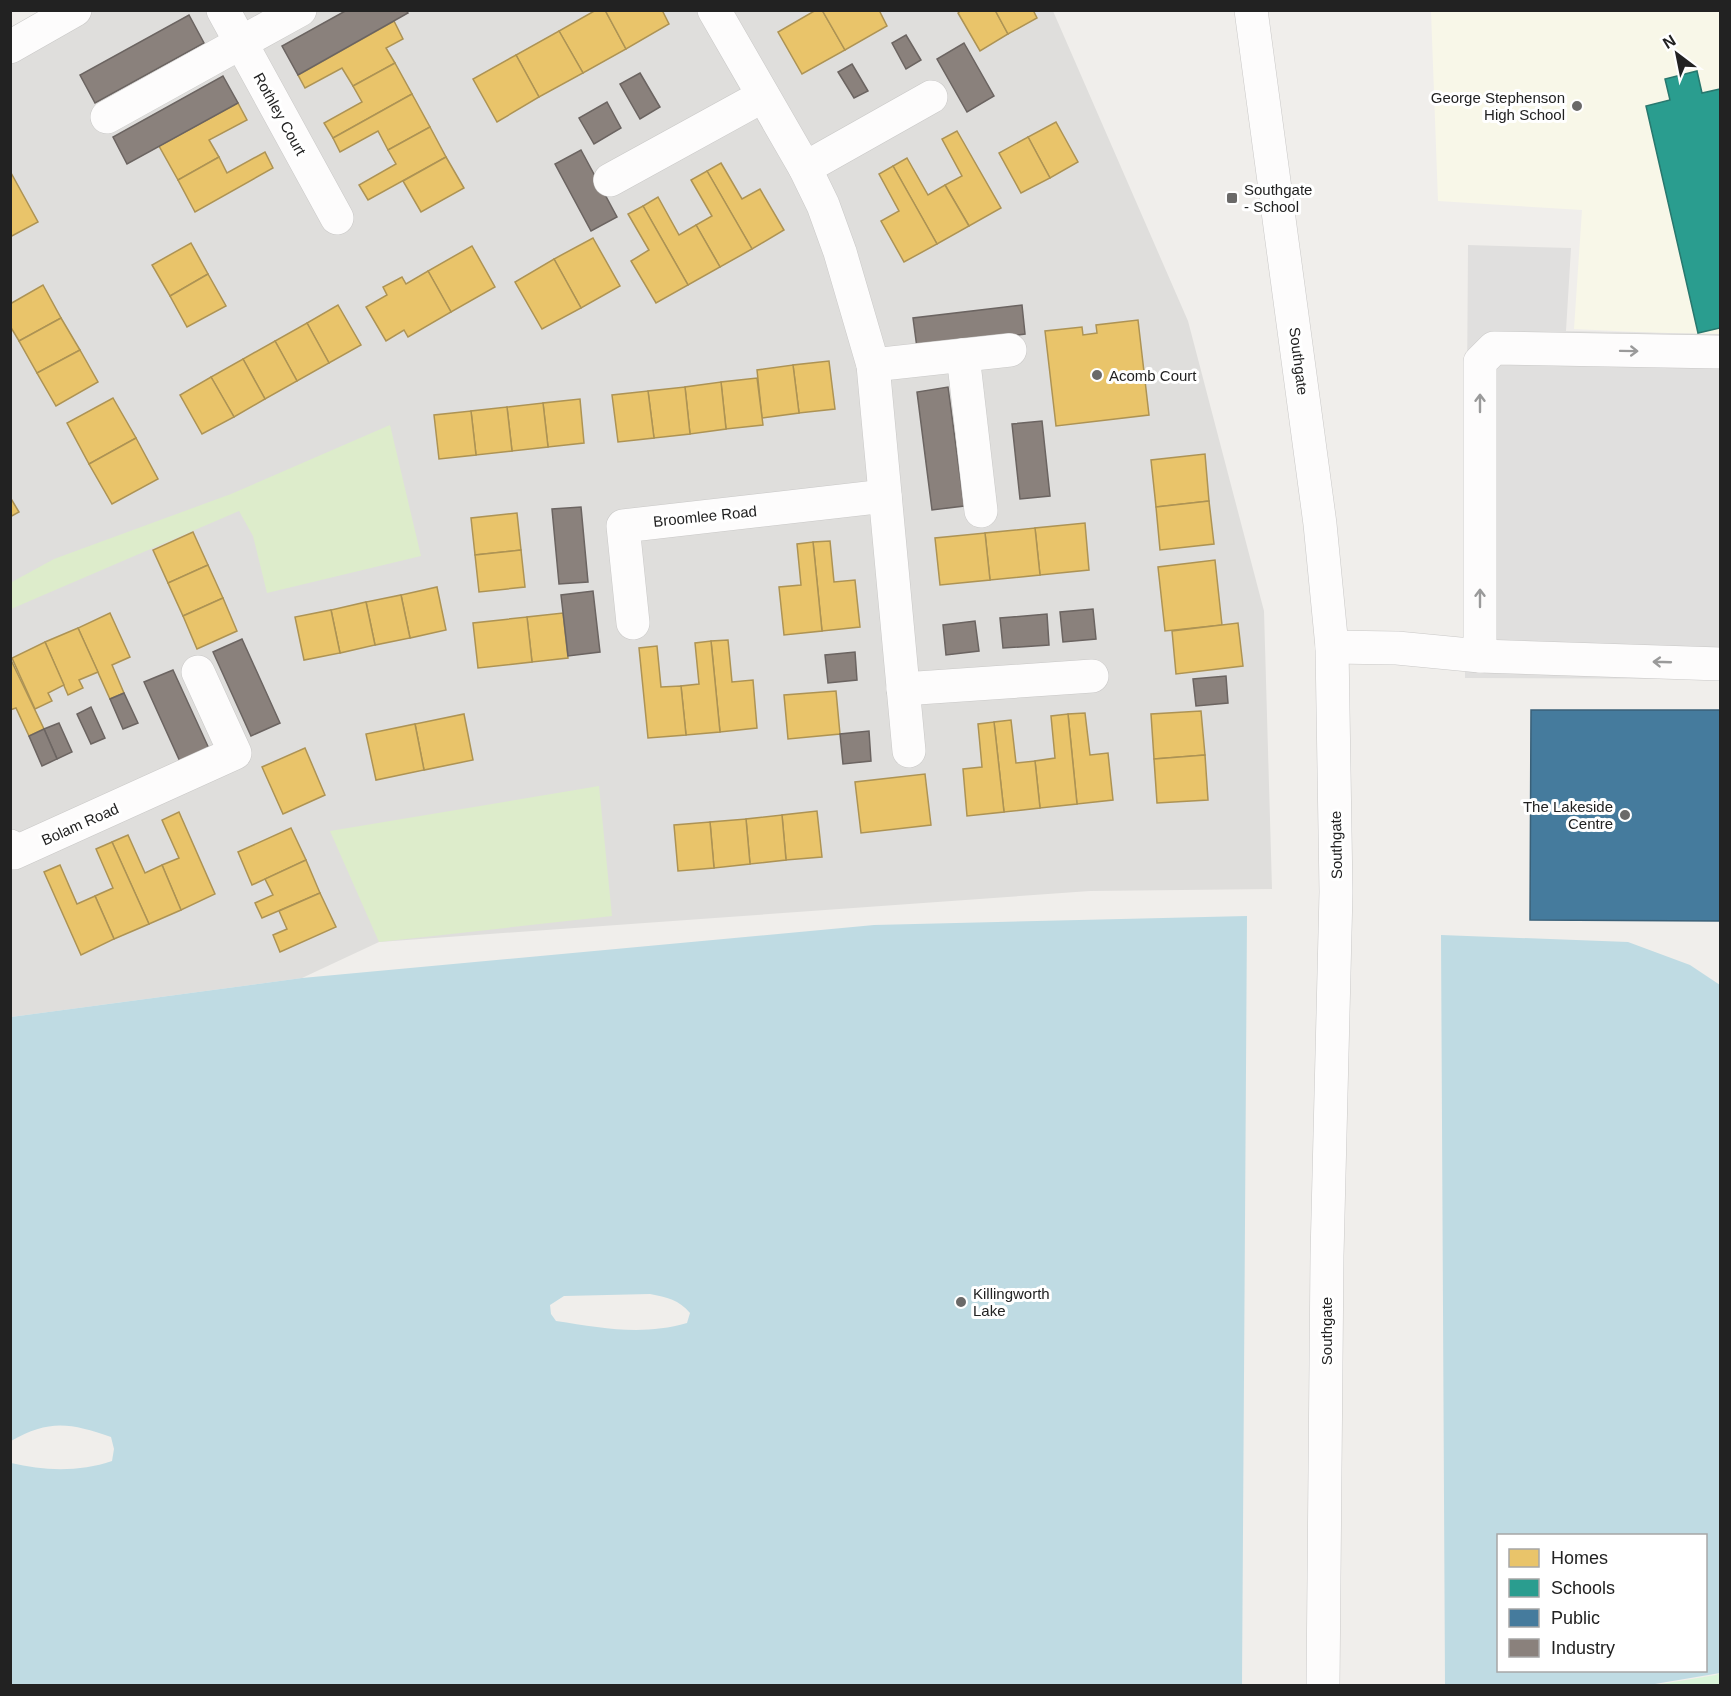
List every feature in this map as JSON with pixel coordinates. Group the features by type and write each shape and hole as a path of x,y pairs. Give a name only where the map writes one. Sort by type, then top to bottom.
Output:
{"street":[{"path":"10,47 75,10"},
{"name":"Rothley Court","path":"223,10 338,218"},
{"path":"107,117 300,10"},
{"path":"714,10 805,168 840,252 873,365 909,752"},
{"name":"Southgate","path":"1251,10 1320,524 1332,647 1336,892 1327,1256 1323,1686"},
{"path":"610,180 764,96"},
{"path":"805,168 931,97"},
{"path":"1480,656 1480,362 1494,348 1720,352"},
{"path":"873,365 1010,350"},
{"path":"963,355 981,512"},
{"name":"Broomlee Road","path":"633,623 623,526 885,496"},
{"path":"1332,647 1397,648 1480,656 1720,664"},
{"name":"Bolam Road","path":"10,846 14,853 235,753 198,672"},
{"path":"903,689 1092,676"}],"shaded area":[{"path":"45,10 1053,11 1188,321 1264,611 1272,889 1090,891 379,942 302,978 11,1017 10,31"},
{"name":"George Stephenson High School","path":"1431,11 1720,11 1720,336 1574,329 1582,210 1438,201"},
{"path":"1468,245 1571,248 1566,331 1720,334 1720,679 1465,678"}],"green space":[{"path":"390,425 421,556 267,593 253,536 239,511 11,609 10,583 54,559 231,494"},
{"path":"599,786 612,916 379,942 330,831"},
{"path":"1720,1673 1720,1685 1649,1686 1716,1675"}],"water":[{"name":"Killingworth Lake","path":"1247,916 1242,1685 11,1685 11,1463 36,1468 75,1469 112,1461 114,1449 111,1437 72,1426 49,1426 11,1441 11,1017 302,978 874,925","holes":["650,1294 682,1305 690,1313 687,1323 654,1329 622,1330 556,1321 551,1314 550,1305 564,1296"]},
{"path":"1441,935 1628,942 1690,965 1720,985 1720,1673 1649,1685 1445,1685"}],"building: Homes":[{"path":"596,10 605,10 626,49 583,73 559,31"},
{"path":"605,10 662,10 669,24 626,49"},
{"path":"816,10 822,10 845,50 802,74 778,32"},
{"path":"822,10 879,10 887,26 845,50"},
{"path":"961,10 995,10 1008,34 980,51 958,13"},
{"path":"995,10 1033,10 1037,18 1008,34"},
{"path":"394,21 403,39 386,48 395,63 353,86 342,68 305,88 298,75"},
{"path":"559,31 583,73 539,97 516,55"},
{"path":"516,55 539,97 497,122 473,79"},
{"path":"395,63 412,94 333,138 324,123 362,102 353,86"},
{"path":"412,94 430,127 388,150 378,131 340,152 333,138"},
{"path":"238,103 247,120 209,140 219,157 178,180 159,146"},
{"path":"1056,122 1078,162 1050,178 1028,137"},
{"path":"430,127 446,157 368,200 359,185 396,164 388,150"},
{"path":"957,131 1001,208 969,226 945,185 962,176 942,139"},
{"path":"1028,137 1050,178 1021,193 999,153"},
{"path":"265,152 273,168 195,212 178,180 219,157 227,173"},
{"path":"446,157 464,188 421,212 403,181"},
{"path":"907,158 928,195 945,185 969,226 937,244 893,166"},
{"path":"721,163 742,199 760,189 784,230 752,249 707,171"},
{"path":"893,166 937,244 904,262 881,221 899,211 879,174"},
{"path":"10,171 38,222 10,237"},
{"path":"707,171 752,249 720,267 696,225 712,216 691,180"},
{"path":"658,197 679,235 696,225 720,267 688,285 643,206"},
{"path":"643,206 688,285 656,303 631,261 649,250 628,214"},
{"path":"593,238 620,286 581,308 554,259"},
{"path":"191,243 208,274 170,296 152,265"},
{"path":"472,246 495,287 451,312 428,271"},
{"path":"554,259 581,308 542,329 515,282"},
{"path":"428,271 451,312 408,337 404,330 386,341 366,307 387,295 383,287 402,277 406,284"},
{"path":"208,274 226,306 187,327 170,296"},
{"path":"43,285 61,318 19,341 10,326 10,304"},
{"path":"338,305 361,345 329,363 307,323"},
{"path":"61,318 80,350 37,373 19,341"},
{"name":"Acomb Court","path":"1138,320 1149,415 1056,426 1045,331 1082,327 1083,335 1097,333 1096,325"},
{"path":"307,323 329,363 297,381 275,341"},
{"path":"275,341 297,381 265,399 243,359"},
{"path":"80,350 98,382 56,406 37,373"},
{"path":"243,359 265,399 234,417 211,377"},
{"path":"829,361 835,409 799,413 793,365"},
{"path":"793,365 799,413 762,418 757,370"},
{"path":"211,377 234,417 202,434 180,395"},
{"path":"757,378 763,425 726,429 721,382"},
{"path":"721,382 726,429 690,434 685,387"},
{"path":"685,387 690,434 654,438 648,391"},
{"path":"648,391 654,438 618,442 612,395"},
{"path":"113,398 136,438 89,464 67,423"},
{"path":"580,399 584,443 548,447 543,403"},
{"path":"543,403 548,447 512,451 507,407"},
{"path":"507,407 512,451 476,455 471,411"},
{"path":"471,411 476,455 439,459 434,415"},
{"path":"136,438 158,479 112,504 89,464"},
{"path":"1205,454 1209,501 1156,507 1151,460"},
{"path":"10,497 19,512 10,517"},
{"path":"1209,501 1214,544 1160,550 1156,507"},
{"path":"517,513 521,550 475,555 471,518"},
{"path":"1085,523 1089,570 1040,575 1035,528"},
{"path":"1035,528 1040,575 990,580 985,533"},
{"path":"193,532 208,565 168,583 153,550"},
{"path":"985,533 990,580 940,585 935,538"},
{"path":"830,541 834,582 855,580 860,627 822,631 813,542"},
{"path":"813,542 822,631 784,635 779,587 801,585 797,544"},
{"path":"521,550 525,587 479,592 475,555"},
{"path":"1215,560 1222,625 1165,631 1158,567"},
{"path":"208,565 223,598 183,616 168,583"},
{"path":"437,587 446,630 410,638 401,595"},
{"path":"401,595 410,638 375,645 366,602"},
{"path":"223,598 237,631 197,649 183,616"},
{"path":"366,602 375,645 340,653 331,610"},
{"path":"331,610 340,653 304,660 295,617"},
{"path":"110,613 130,657 112,665 124,693 110,699 78,628"},
{"path":"563,613 568,658 532,662 527,617"},
{"path":"527,617 532,662 478,668 473,623"},
{"path":"1238,623 1243,666 1176,674 1172,631"},
{"path":"78,628 98,672 79,680 83,688 68,695 45,642"},
{"path":"728,640 732,682 753,680 757,728 720,732 711,641"},
{"path":"711,641 720,732 686,735 681,686 699,684 695,643"},
{"path":"45,642 64,685 48,693 52,701 35,709 12,658"},
{"path":"657,646 661,687 681,686 686,735 648,738 639,648"},
{"path":"10,658 44,729 29,736 16,708 10,710"},
{"path":"836,691 840,734 788,739 784,695"},
{"path":"1201,711 1205,755 1154,759 1151,714"},
{"path":"1085,713 1090,755 1108,753 1113,800 1077,804 1068,714"},
{"path":"464,714 473,760 424,770 415,724"},
{"path":"1068,714 1077,804 1040,808 1035,761 1055,758 1051,716"},
{"path":"1011,720 1016,763 1035,761 1040,808 1004,812 994,722"},
{"path":"994,722 1004,812 967,816 963,769 982,767 978,724"},
{"path":"415,724 424,770 376,780 366,734"},
{"path":"305,748 325,795 283,814 262,767"},
{"path":"1205,755 1208,800 1157,803 1154,759"},
{"path":"925,774 931,825 861,833 855,782"},
{"path":"817,811 822,857 786,860 782,815"},
{"path":"179,812 215,894 181,910 162,865 179,858 162,820"},
{"path":"782,815 786,860 750,864 746,819"},
{"path":"746,819 750,864 714,868 710,822"},
{"path":"710,822 714,868 678,871 674,825"},
{"path":"291,828 306,860 252,885 238,852"},
{"path":"128,835 145,873 162,865 181,910 149,924 112,842"},
{"path":"112,842 149,924 114,939 95,896 113,888 96,849"},
{"path":"306,860 320,893 262,918 255,903 273,895 265,879"},
{"path":"60,865 77,904 95,896 114,939 81,955 44,872"},
{"path":"320,893 336,927 280,952 273,935 287,929 279,911"}],"building: Schools":[{"path":"1697,71 1702,93 1720,89 1720,328 1698,333 1646,106 1670,100 1665,79"}],"building: Public":[{"name":"The Lakeside Centre","path":"1531,710 1720,710 1720,921 1530,920"}],"building: Industry":[{"path":"347,10 406,10 408,13 298,75 282,46"},
{"path":"189,15 204,43 95,103 80,75"},
{"path":"906,35 921,60 906,69 892,43"},
{"path":"964,43 994,96 967,112 937,59"},
{"path":"852,64 868,91 854,98 838,72"},
{"path":"640,73 660,107 640,119 620,84"},
{"path":"223,76 238,103 127,164 113,137"},
{"path":"607,102 621,128 594,144 579,118"},
{"path":"581,150 617,217 591,231 555,164"},
{"path":"1022,305 1025,334 917,348 913,318"},
{"path":"948,387 964,506 932,510 917,392"},
{"path":"1042,421 1050,496 1020,499 1012,424"},
{"path":"581,507 588,582 559,584 552,509"},
{"path":"593,591 600,652 568,656 561,595"},
{"path":"1093,609 1096,639 1063,642 1060,612"},
{"path":"1047,614 1049,645 1003,648 1000,618"},
{"path":"975,621 979,651 946,655 943,625"},
{"path":"242,639 280,723 251,736 213,652"},
{"path":"855,652 857,680 828,683 825,655"},
{"path":"173,670 211,753 182,766 144,682"},
{"path":"1226,676 1228,703 1196,706 1193,679"},
{"path":"124,693 138,723 123,729 110,699"},
{"path":"91,707 105,738 91,744 77,714"},
{"path":"59,723 72,752 57,759 44,729"},
{"path":"44,729 57,759 42,766 29,736"},
{"path":"869,731 871,761 843,764 840,734"}],"place":[{"name":"George Stephenson High School","path":"1577,106"},
{"name":"Southgate - School","path":"1232,198"},
{"name":"Acomb Court","path":"1097,375"},
{"name":"The Lakeside Centre","path":"1625,815"},
{"name":"Killingworth Lake","path":"961,1302"}]}
